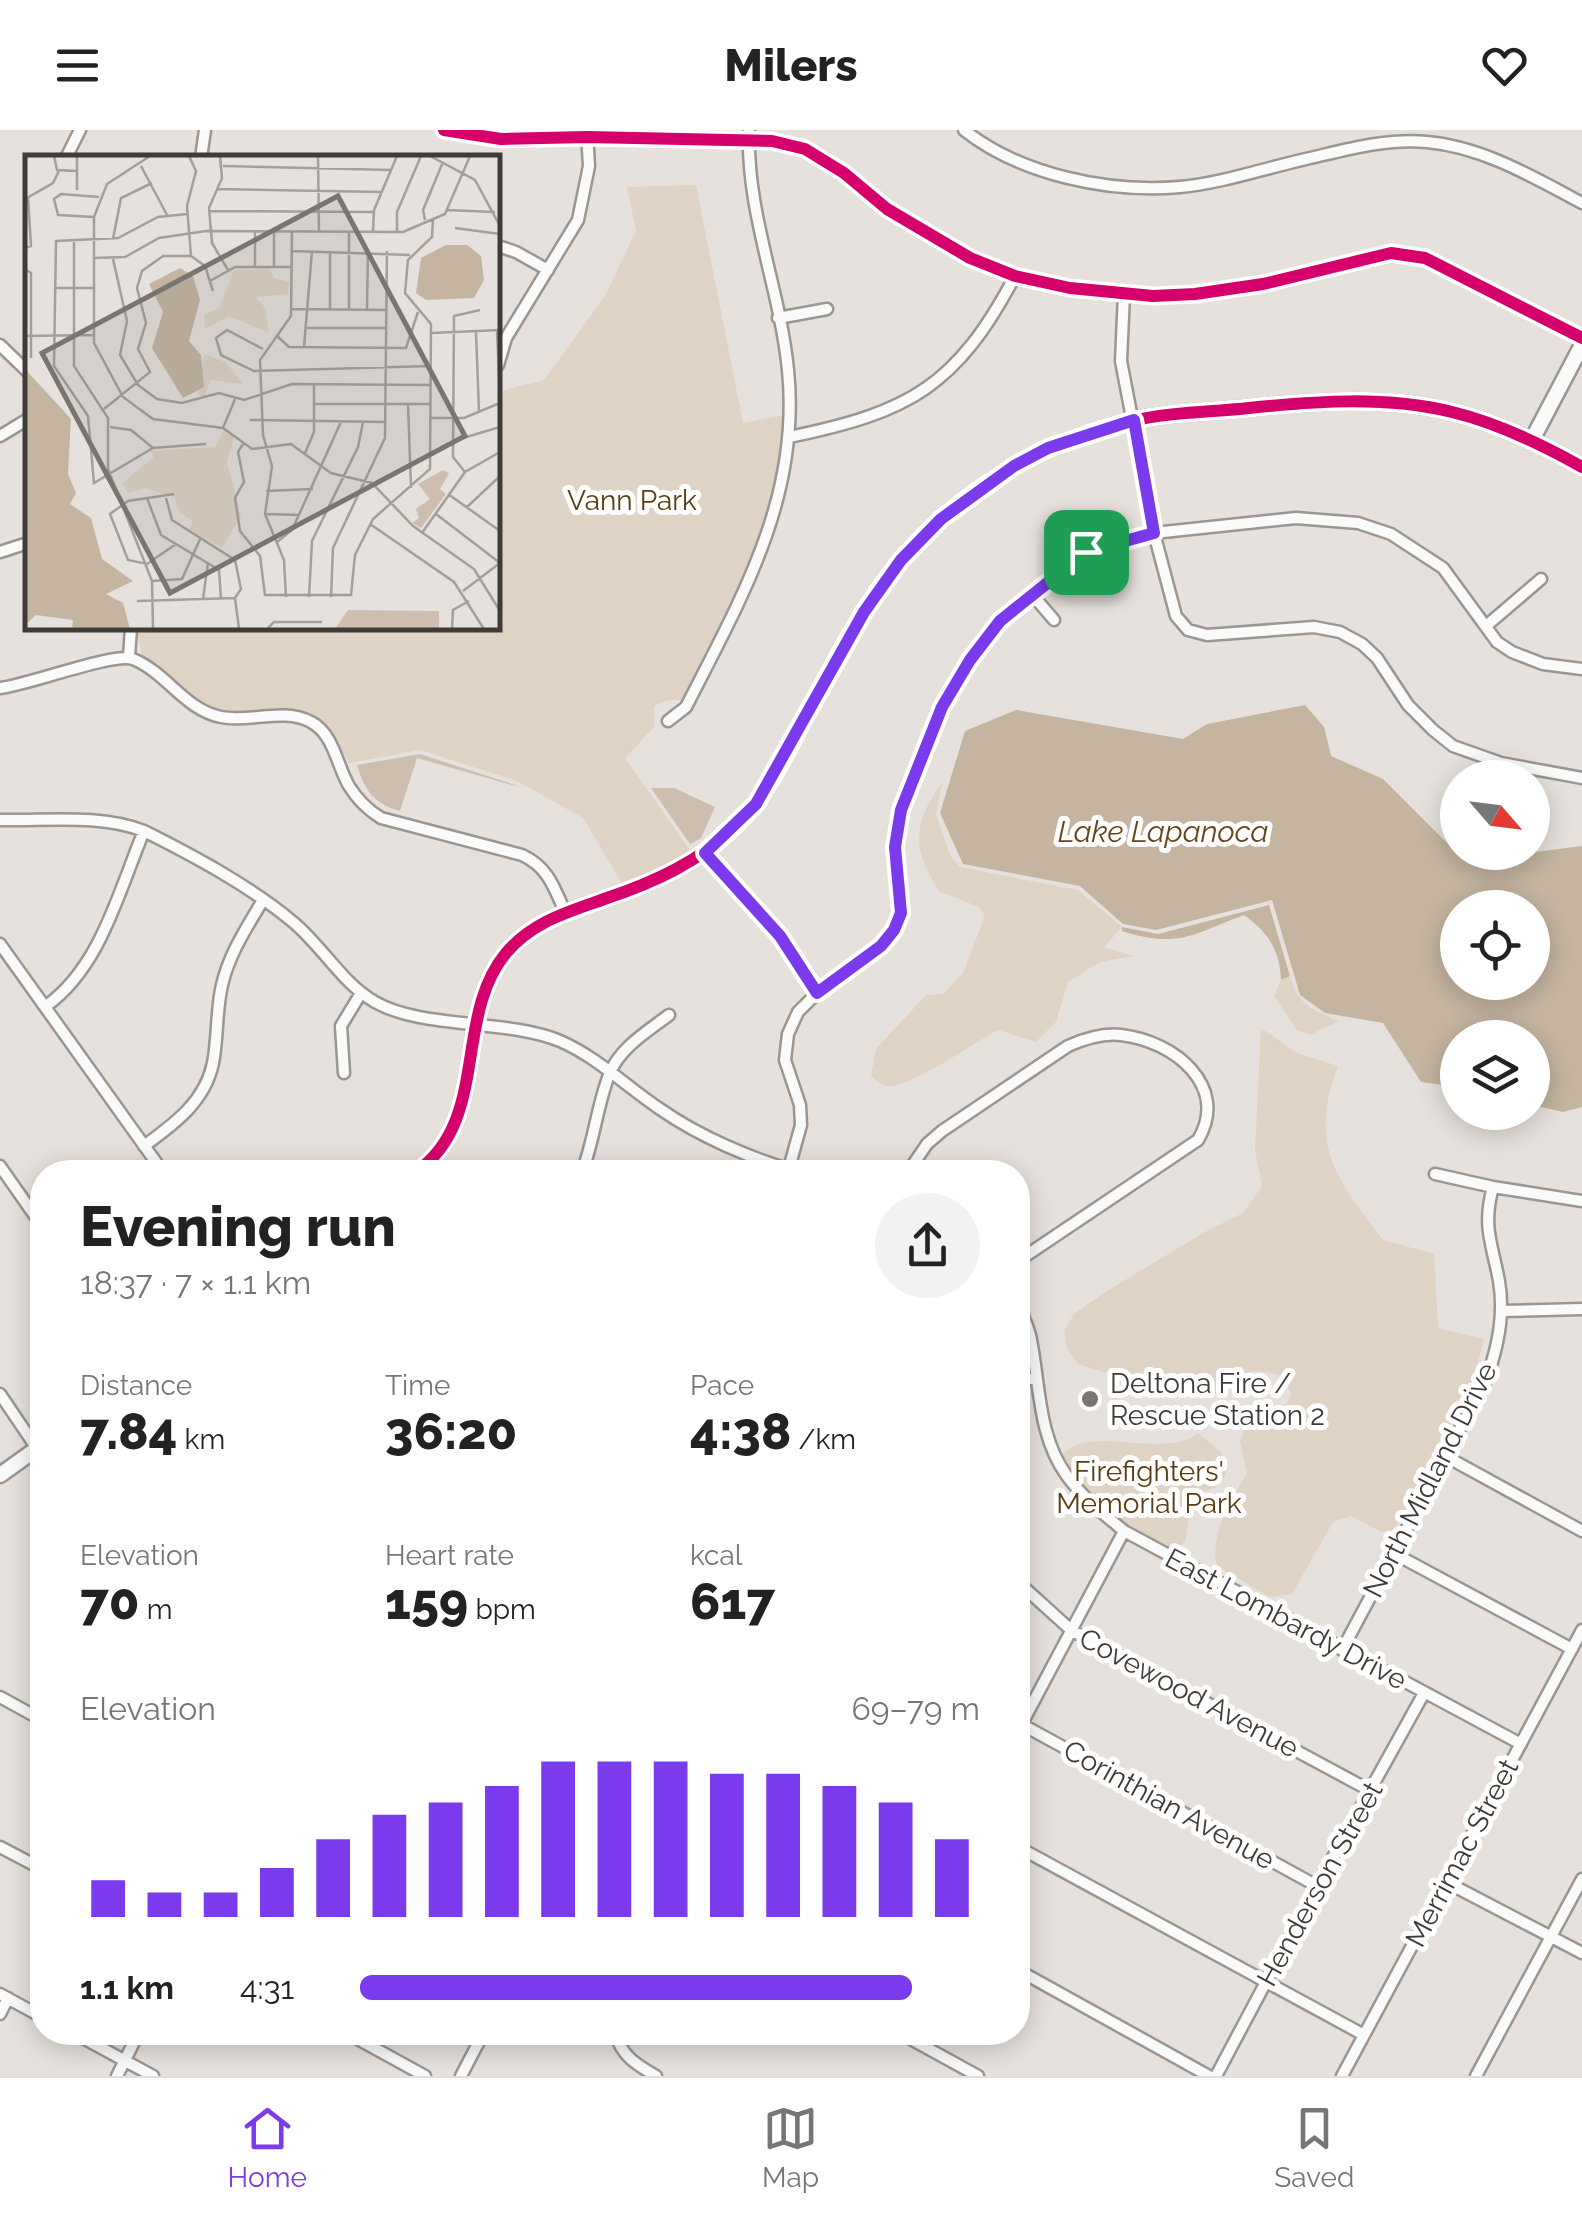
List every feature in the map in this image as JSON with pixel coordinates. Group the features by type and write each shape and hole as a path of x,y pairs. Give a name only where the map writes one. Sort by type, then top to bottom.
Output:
{"street":[{"path":"68,155 80,130"},
{"path":"202,155 206,130"},
{"path":"444,130 500,139 587,134 749,134 804,149 844,172 887,209 922,232 970,258 1015,276 1070,288 1153,296 1212,292 1263,284 1391,253 1424,258 1582,342 1532,440"},
{"path":"964,130 982,144 1056,176 1132,188 1183,187 1368,145 1426,142 1482,154 1582,203"},
{"path":"500,358 506,338 578,220 589,166 587,134"},
{"path":"668,721 686,707 756,568 776,507 789,437 788,370 752,194 749,134"},
{"path":"500,247 548,270"},
{"path":"789,437 848,425 903,404 943,376 976,343 1015,276"},
{"path":"1124,294 1121,361 1154,533 1176,616 1188,630 1207,635 1314,628 1340,632 1378,658 1408,704 1432,730 1454,746 1501,763 1582,778"},
{"path":"778,318 826,309"},
{"path":"0,345 25,369"},
{"path":"431,1160 458,1119 485,990 504,956 545,920 655,879 705,853 756,804 864,612 901,560 941,519 1014,466 1048,448 1134,420 1365,400 1454,412 1532,440 1582,466"},
{"path":"0,436 25,421"},
{"path":"794,1160 801,1125 800,1105 785,1060 788,1034 798,1012 817,993 881,946 894,930 901,913 895,847 901,810 942,707 1000,621 1086,552 1154,533 1296,518 1358,523 1391,534 1442,568 1497,642 1512,652 1543,664 1582,669"},
{"path":"0,552 25,544"},
{"path":"1486,626 1541,579"},
{"path":"1031,593 1054,620"},
{"path":"129,657 131,630"},
{"path":"0,688 24,686 129,657 160,675 192,705 213,716 294,716 313,722 329,739 349,786 369,810 381,818 538,862 548,873 565,912"},
{"path":"0,820 106,821 144,831 263,900 294,923 361,992 401,1012 554,1038 585,1053 664,1112 763,1160"},
{"path":"46,1006 75,981 92,955 144,831"},
{"path":"705,853 780,936 817,993"},
{"path":"144,1146 179,1120 206,1083 213,1063 221,988 229,959 263,900"},
{"path":"0,944 154,1160"},
{"path":"344,1072 342,1026 361,992"},
{"path":"587,1160 610,1072 630,1044 669,1015"},
{"path":"916,1160 942,1131 1084,1039 1117,1034 1140,1038 1184,1063 1200,1080 1209,1102 1207,1125 1198,1140 1030,1253"},
{"path":"0,1166 30,1209"},
{"path":"1434,1174 1494,1188 1582,1201"},
{"name":"North Midland Drive","path":"1342,1650 1485,1382 1495,1356 1502,1311 1486,1234 1486,1211 1494,1188"},
{"path":"1502,1311 1582,1309"},
{"name":"East Lombardy Drive","path":"1030,1332 1043,1419 1065,1474 1091,1504 1124,1531 1520,1744"},
{"path":"1030,1379 1037,1379"},
{"path":"0,1394 30,1435"},
{"path":"1446,1456 1582,1531"},
{"path":"0,1475 30,1457"},
{"path":"1030,1708 1124,1531"},
{"path":"1393,1553 1572,1648"},
{"name":"Covewood Avenue","path":"1030,1593 1072,1630 1370,1791"},
{"name":"Merrimac Street","path":"1342,2076 1582,1630"},
{"name":"Henderson Street","path":"1213,2076 1424,1693"},
{"path":"0,1697 30,1713"},
{"name":"Corinthian Avenue","path":"1030,1734 1316,1886"},
{"path":"0,1846 30,1862"},
{"path":"1030,1854 1364,2034"},
{"path":"1476,2076 1582,1879"},
{"path":"1446,1882 1582,1953"},
{"path":"1030,1977 1213,2076"},
{"path":"0,2014 4,1996 30,2010"},
{"path":"95,2045 153,2076"},
{"path":"117,2076 133,2045"},
{"path":"371,2045 424,2076"},
{"path":"461,2076 477,2045"},
{"path":"618,2045 632,2063 656,2076"},
{"path":"922,2045 978,2076"}],"green space":[{"name":"Vann Park","path":"696,185 743,423 784,415 774,488 747,574 683,700 668,700 654,706 654,727 625,758 691,852 623,885 583,818 517,781 420,750 349,763 319,721 295,711 224,712 203,704 143,657 136,630 500,630 500,395 504,390 544,380 605,296 636,231 627,187"},
{"path":"942,782 936,815 951,857 960,867 1078,890 1122,927 1104,947 1133,956 1100,962 1068,982 1056,1022 1036,1042 998,1030 902,1084 885,1086 871,1075 876,1049 926,995 943,994 963,973 985,916 979,907 939,891 924,861 919,836 921,823"},
{"path":"1290,976 1303,1001 1339,1021 1310,1035 1297,1030 1274,996 1281,980"},
{"path":"1261,1028 1297,1053 1338,1066 1326,1118 1327,1140 1340,1179 1383,1240 1434,1254 1438,1328 1484,1339 1472,1385 1394,1530 1381,1532 1351,1516 1333,1522 1292,1594 1270,1597 1217,1566 1215,1554 1223,1518 1247,1473 1240,1441 1247,1424 1285,1409 1291,1393 1283,1376 1249,1372 1211,1397 1202,1396 1159,1376 1103,1372 1078,1364 1067,1349 1064,1331 1074,1314 1107,1291 1243,1213 1262,1186 1255,1150"},
{"name":"Firefighters' Memorial Park","path":"1198,1433 1222,1453 1226,1475 1216,1487 1192,1496 1185,1542 1172,1552 1095,1500 1071,1471 1063,1454 1090,1442 1168,1443"}],"shaded area":[{"path":"420,754 519,787 417,758 400,811 383,805 372,795 357,765"},
{"path":"651,788 674,788 715,807 701,838 690,844"}],"water":[{"name":"Lake Lapanoca","path":"1305,705 1324,727 1331,756 1383,779 1440,836 1440,870 1550,870 1550,850 1582,846 1582,1107 1563,1112 1550,1109 1550,1020 1440,1020 1440,1085 1421,1082 1383,1023 1325,1013 1300,995 1272,900 1156,930 1123,924 1080,886 963,864 940,813 965,731 1016,710 1183,739 1207,724"},
{"path":"1269,905 1290,976 1281,980 1271,943 1244,915 1172,939 1122,931 1122,927 1158,934"}],"cycle path":[{"path":"444,130 501,139 772,141 805,149 844,173 887,209 970,258 1015,276 1070,288 1153,296 1195,294 1263,284 1391,253 1425,258 1582,338"},
{"path":"429,1160 454,1125 480,1007 490,979 506,953 528,933 552,919 676,869 736,826 776,773 850,634 887,577 950,512 1006,472 1067,441 1146,418 1351,401 1427,407 1469,417 1519,435 1582,467"}],"place":[{"name":"Deltona Fire / Rescue Station 2","path":"1090,1399"}],"route":[{"path":"1134,420 1154,533 1086,552 1000,621 970,660 942,707 901,810 895,847 901,913 894,930 881,946 817,993 780,936 705,853 756,804 864,612 901,560 941,519 1014,466 1048,448 1134,420"}]}
